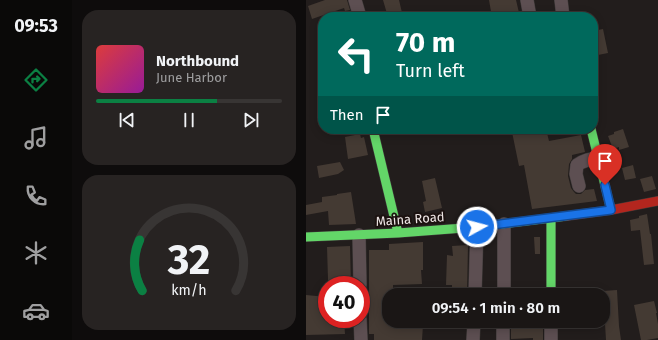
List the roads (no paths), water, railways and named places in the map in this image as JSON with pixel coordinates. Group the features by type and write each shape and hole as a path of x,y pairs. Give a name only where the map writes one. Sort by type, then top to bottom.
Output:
{"street":[{"path":"355,0 359,12"},
{"path":"527,0 529,12"},
{"path":"561,0 562,12"},
{"path":"374,134 398,233"},
{"path":"592,134 611,210"},
{"path":"579,186 576,174 577,165 581,162 598,158"},
{"name":"Maina Road","path":"306,237 398,233 477,227 611,210 658,200"},
{"path":"551,218 551,288"},
{"path":"504,224 504,288"},
{"path":"475,288 477,227"},
{"path":"359,235 360,276"},
{"path":"360,328 361,340"},
{"path":"473,340 474,328"},
{"path":"503,328 503,340"},
{"path":"551,328 551,340"}]}
